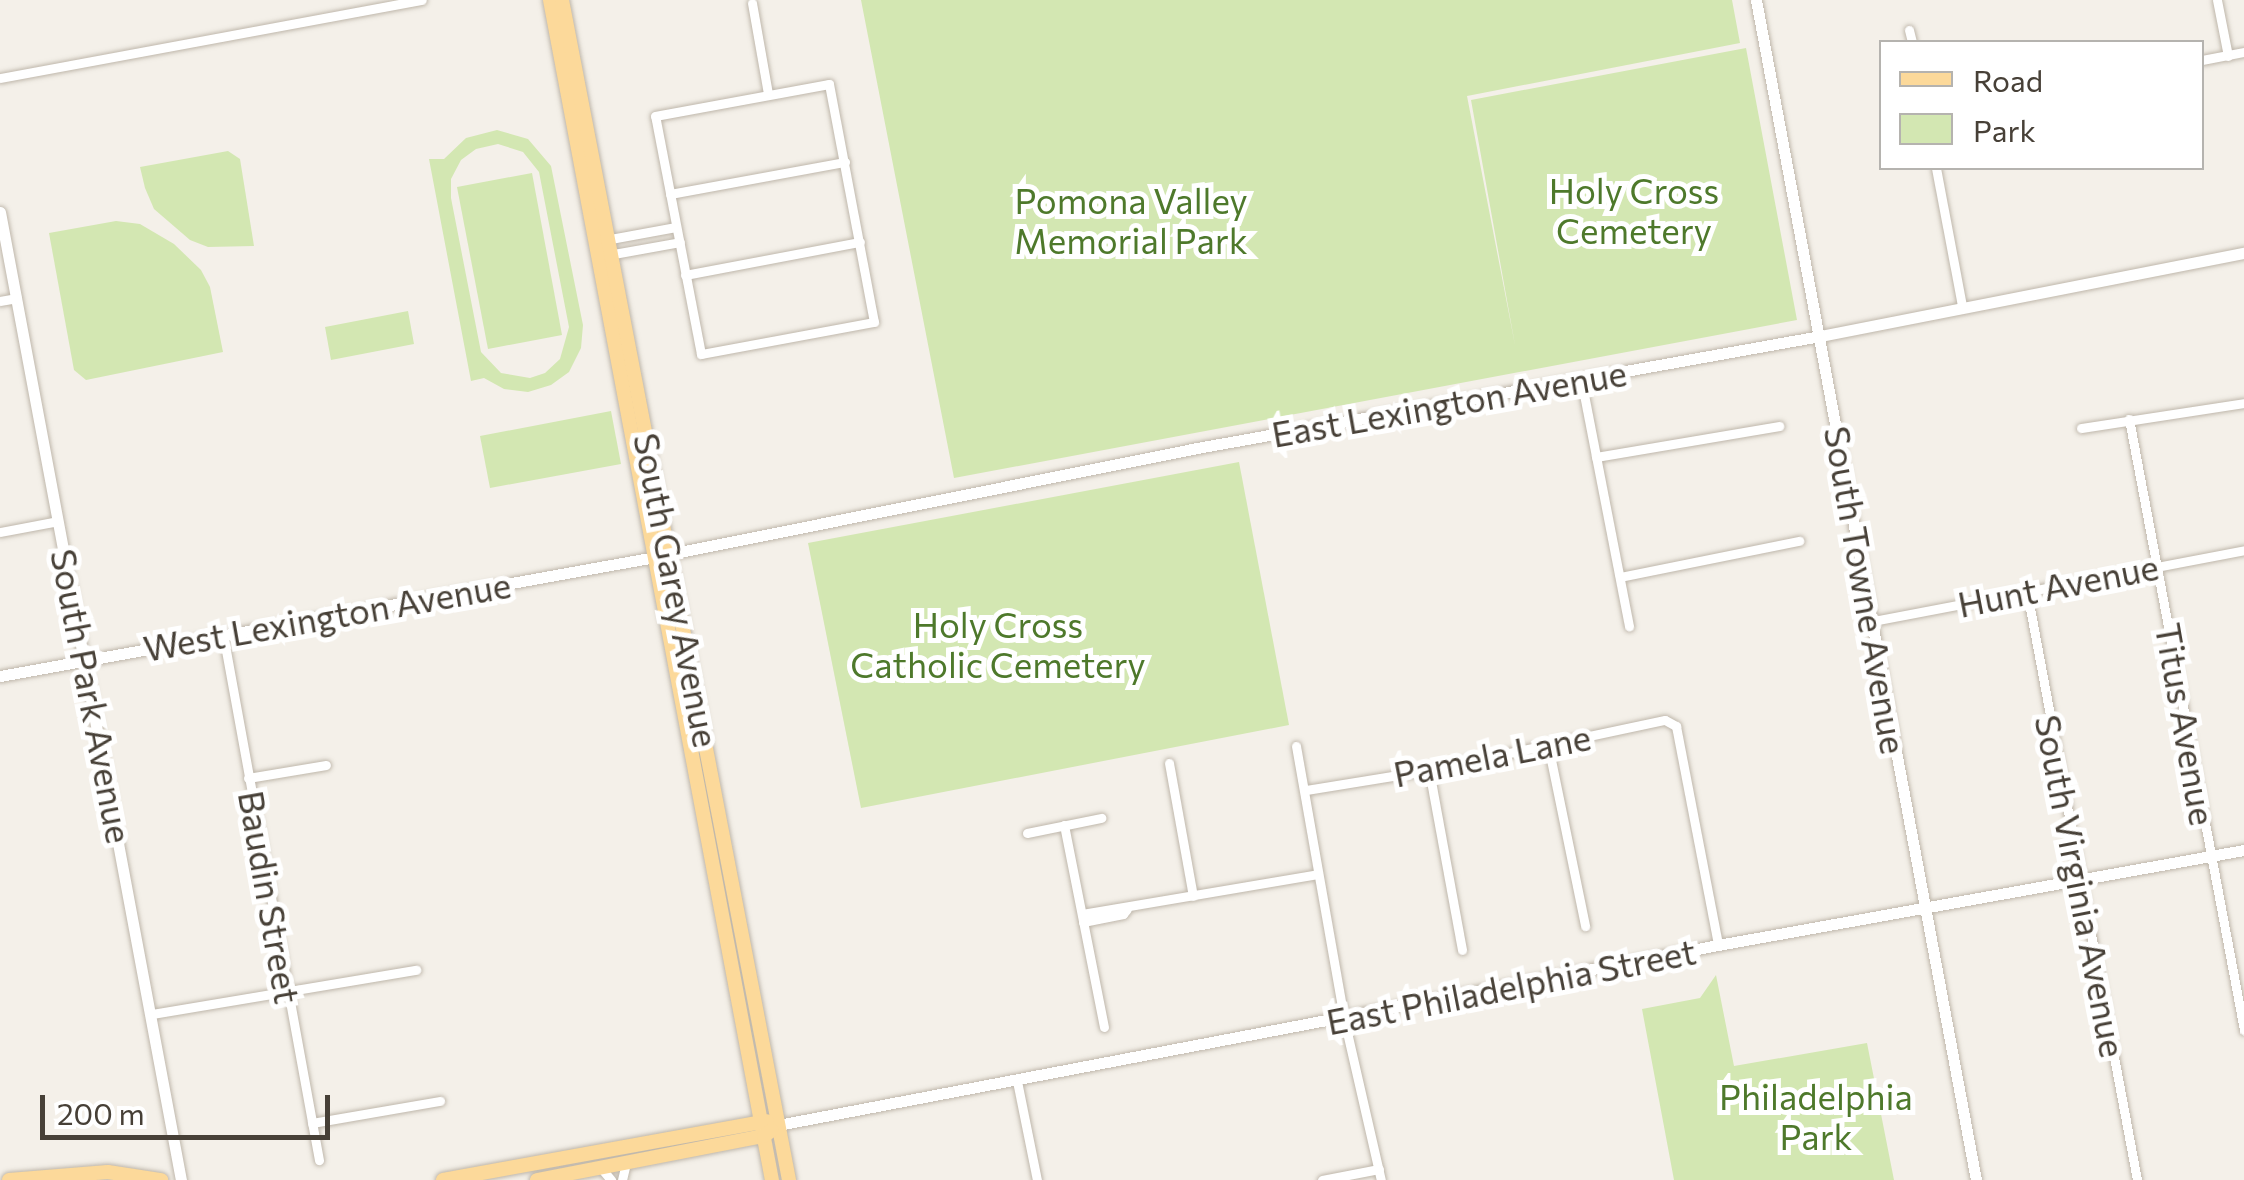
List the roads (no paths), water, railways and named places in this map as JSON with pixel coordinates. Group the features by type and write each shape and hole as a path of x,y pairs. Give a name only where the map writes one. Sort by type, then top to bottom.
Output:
{"main road":[{"name":"South Garey Avenue","path":"550,0 604,248"},
{"name":"South Garey Avenue","path":"562,0 772,1180"},
{"name":"South Garey Avenue","path":"662,556 740,920 789,1180"},
{"path":"724,923 740,920"},
{"path":"443,1180 505,1174 616,1147 761,1120 778,1125"},
{"path":"538,1180 570,1174 606,1174 626,1163 764,1136 778,1125"},
{"path":"570,1174 584,1164 606,1159 616,1147"},
{"path":"10,1180 108,1172 161,1180"}],"street":[{"path":"0,78 422,0"},
{"name":"South Towne Avenue","path":"1756,0 1976,1180"},
{"path":"2217,0 2228,56"},
{"path":"752,4 768,94"},
{"path":"1909,30 1912,40"},
{"path":"2204,60 2244,52"},
{"path":"829,84 874,322 701,354 655,116 768,94 829,84"},
{"path":"670,194 845,162"},
{"path":"1936,170 1962,306"},
{"name":"South Park Avenue","path":"0,212 181,1180"},
{"path":"604,248 676,227"},
{"path":"604,248 680,242"},
{"path":"686,275 860,242"},
{"name":"East Lexington Avenue","path":"662,556 1197,448 1820,336 2244,253"},
{"path":"0,301 17,298"},
{"path":"1581,379 1630,626"},
{"path":"2081,428 2244,403"},
{"name":"Titus Avenue","path":"2129,419 2244,1030"},
{"path":"1596,457 1779,426"},
{"path":"0,532 58,522"},
{"path":"1620,577 1799,541"},
{"name":"Hunt Avenue","path":"1872,621 2244,550"},
{"name":"West Lexington Avenue","path":"0,676 662,556"},
{"name":"South Virginia Avenue","path":"2027,592 2078,881 2137,1180"},
{"name":"Baudin Street","path":"224,634 319,1160"},
{"name":"Pamela Lane","path":"1306,790 1430,770 1664,720 1676,726 1718,945"},
{"path":"1548,745 1585,926"},
{"path":"1296,746 1344,1019 1380,1174 1322,1180"},
{"path":"1168,763 1193,896"},
{"path":"248,778 326,765"},
{"path":"1430,770 1462,950"},
{"path":"1027,833 1102,818"},
{"path":"1064,825 1104,1027"},
{"name":"East Philadelphia Street","path":"778,1125 1718,945 2244,850"},
{"path":"1082,918 1122,914 1128,909 1318,874"},
{"path":"152,1014 416,970"},
{"path":"1017,1081 1037,1180"},
{"path":"312,1122 440,1100"},
{"path":"622,1180 626,1163"}],"park label":[{"name":"Holy Cross Cemetery","path":"1634,210"},
{"name":"Pomona Valley Memorial Park","path":"1131,220"},
{"name":"Holy Cross Catholic Cemetery","path":"998,644"},
{"name":"Philadelphia Park","path":"1816,1116"}]}
